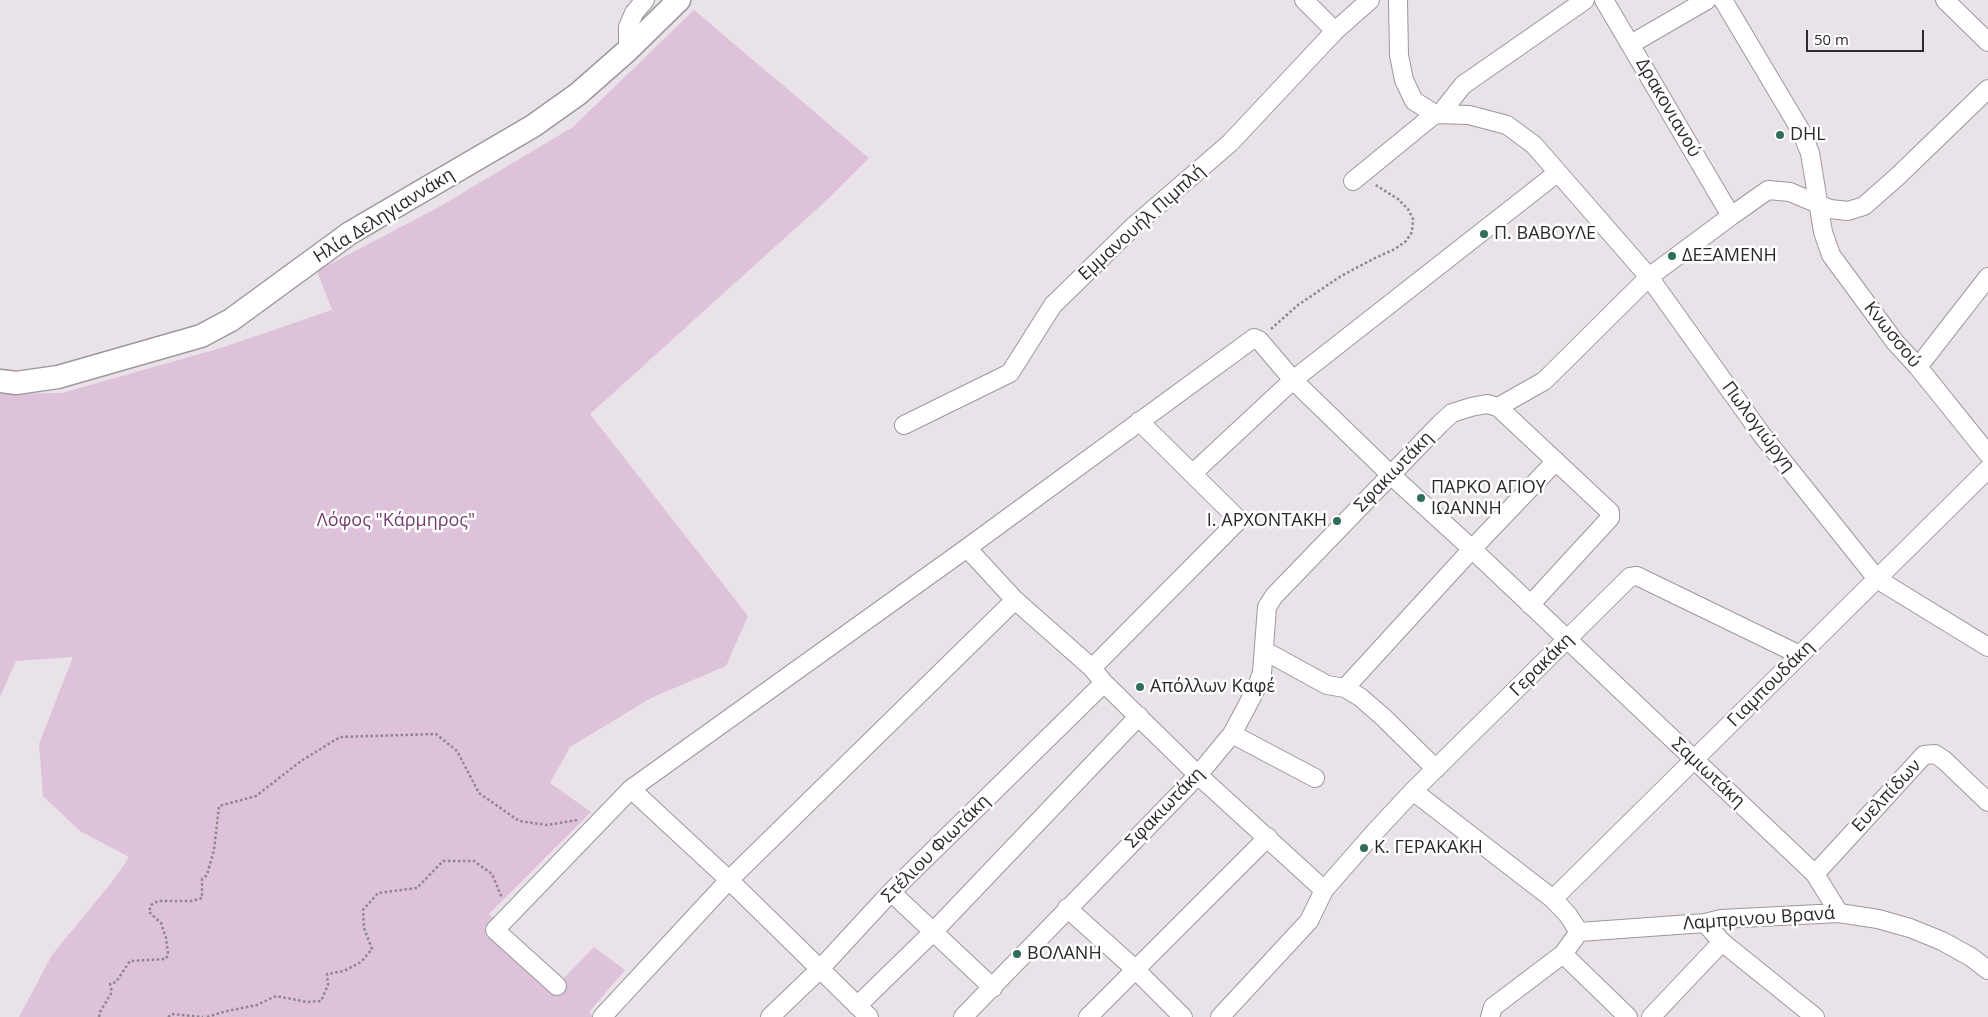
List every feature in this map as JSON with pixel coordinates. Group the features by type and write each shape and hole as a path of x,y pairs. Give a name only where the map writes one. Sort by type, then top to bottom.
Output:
{"street":[{"path":"628,50 628,27 634,13 645,0"},
{"name":"Ηλία Δεληγιαννάκη","path":"0,381 16,382 58,378 192,339 231,320 350,233 533,126 578,94 628,50 679,0"},
{"path":"1304,0 1335,31"},
{"name":"Εµµανουήλ Πιµπλή","path":"904,425 1010,373 1053,305 1134,225 1230,143 1335,31 1370,0"},
{"path":"1398,0 1399,55 1404,80 1414,101 1438,114"},
{"path":"1356,179 1438,114 1463,85 1585,0"},
{"name":"Δρακονιανού","path":"1604,0 1731,216"},
{"path":"1631,44 1707,0"},
{"name":"Κνωσσού","path":"1722,0 1801,131 1810,153 1823,232 1831,255 1894,342 1918,367 1988,454"},
{"path":"1946,0 1988,42"},
{"name":"Σφακιωτάκη","path":"963,1017 1198,775 1232,734 1255,691 1262,673 1267,608 1274,596 1452,413 1487,404 1498,407 1544,381 1649,277 1768,190 1790,192 1830,209 1848,210 1864,206 1898,176 1988,89"},
{"name":"Πωλογιώργη","path":"1438,114 1469,115 1506,125 1534,145 1649,277 1762,435 1877,579 1988,647"},
{"path":"1193,473 1294,380 1557,173"},
{"path":"1918,367 1988,277"},
{"path":"557,986 495,930 631,789 967,548 1251,339 1256,338 1259,340"},
{"name":"Σαμιωτάκη","path":"1259,340 1294,380 1392,476 1472,549 1815,874 1839,913"},
{"path":"1498,407 1610,512 1610,518 1530,604"},
{"path":"1092,668 1236,523 1236,517 1139,421"},
{"path":"1345,688 1472,549 1556,462"},
{"name":"Γιαμπουδάκη","path":"1553,899 1988,469"},
{"path":"967,548 1015,600 1092,668 1104,683 1198,775 1324,890"},
{"name":"Γερακάκη","path":"1220,1017 1309,921 1324,890 1413,791 1630,577 1637,576 1800,655"},
{"path":"602,1017 729,880 1015,600"},
{"path":"1265,652 1327,685 1345,688 1382,716 1436,769"},
{"name":"Στέλιου Φιωτάκη","path":"770,1017 819,970 892,892 1104,683"},
{"path":"631,789 729,880 863,1011 934,931 1139,716"},
{"path":"1232,734 1315,778"},
{"name":"Ευελπίδων","path":"1815,874 1924,755 1935,754 1944,760 1988,802"},
{"path":"1413,791 1553,899 1568,915 1579,932 1563,954 1493,1007 1490,1017"},
{"path":"1088,1017 1268,837"},
{"path":"892,892 993,988"},
{"path":"1067,908 1136,970 1184,1017"},
{"name":"Λαμπρινου Βρανά","path":"1579,932 1705,923 1721,919 1839,913 1878,919 1910,928 1950,945 1971,957 1988,970"},
{"path":"1705,923 1722,942 1815,1017"},
{"path":"1651,1017 1722,942"},
{"path":"1563,954 1628,1017"}],"path":[{"path":"1259,340 1298,305 1341,276 1374,258 1395,250 1406,241 1412,232 1413,219 1408,209 1391,194 1356,179"},
{"path":"99,1017 112,992 110,984 116,982 130,961 166,960 168,954 166,938 161,923 149,912 151,905 158,901 192,901 202,898 202,879 207,875 214,850 219,806 256,796 301,761 340,737 436,734 456,752 479,792 519,821 547,825 606,816"},
{"path":"208,1017 257,1005 276,996 306,1002 321,1001 328,985 327,974 344,971 361,962 372,949 364,928 364,910 368,904 378,893 417,888 443,861 474,861 486,869 492,874 499,893 512,913"},
{"path":"168,1017 172,1014 203,1017"}],"green space":[{"name":"Λόφος \"Κάρμηρος\"","path":"694,10 869,158 829,198 590,414 748,616 726,666 651,698 570,747 550,783 591,812 489,914 563,979 594,947 625,970 589,1012 593,1017 19,1017 52,955 115,878 129,857 80,831 43,796 39,744 73,657 16,661 0,697 0,394 62,393 221,348 332,310 317,271 439,207 573,127"}],"place":[{"name":"DHL","path":"1780,135"},
{"name":"Π. ΒΑΒΟΥΛΕ","path":"1484,234"},
{"name":"ΔΕΞΑΜΕΝΗ","path":"1672,256"},
{"name":"ΠΑΡΚΟ ΑΓΙΟΥ ΙΩΑΝΝΗ","path":"1421,498"},
{"name":"Ι. ΑΡΧΟΝΤΑΚΗ","path":"1337,521"},
{"name":"Απόλλων Καφέ","path":"1140,687"},
{"name":"Κ. ΓΕΡΑΚΑΚΗ","path":"1364,848"},
{"name":"ΒΟΛΑΝΗ","path":"1017,954"}]}
